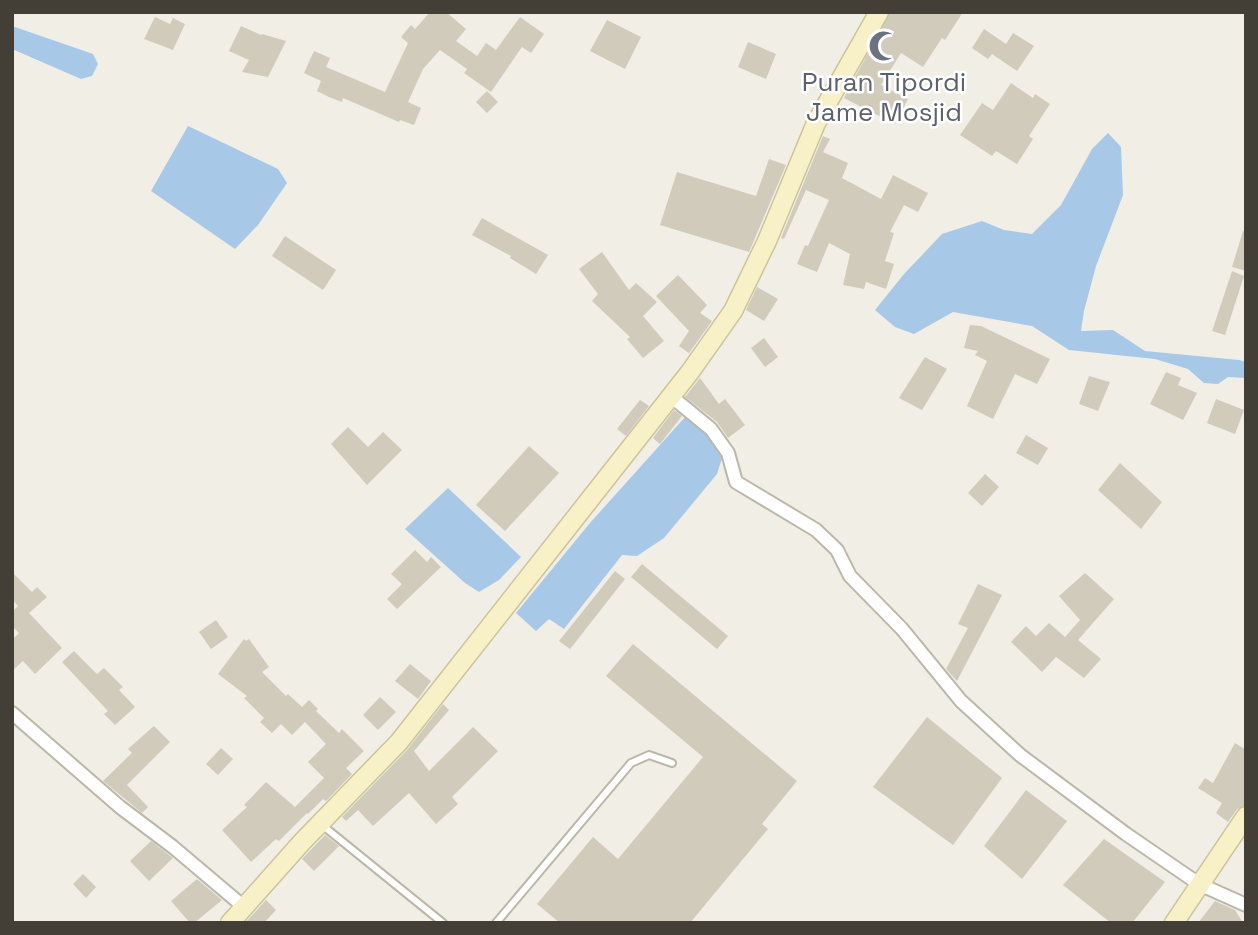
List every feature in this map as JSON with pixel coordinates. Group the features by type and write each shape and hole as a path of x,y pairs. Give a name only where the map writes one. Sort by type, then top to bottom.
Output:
{"street":[{"path":"230,923 398,743 672,397 733,310 767,241 816,123 879,12"},
{"path":"672,397 711,429 728,453 736,482 817,530 837,550 849,576 902,629 971,710 1020,755 1126,834 1199,884 1246,905"},
{"path":"12,712 120,807 173,847 244,907"},
{"path":"1174,923 1246,816"}],"lane":[{"path":"496,923 631,763 649,755 672,763"},
{"path":"321,824 443,923"}],"water":[{"path":"12,26 93,54 98,64 92,76 81,79 12,49"},
{"path":"188,126 278,169 287,183 258,225 235,249 151,191"},
{"path":"1108,133 1121,147 1123,195 1096,266 1081,331 1113,330 1145,351 1239,360 1246,362 1246,378 1228,377 1218,384 1204,383 1188,369 1155,359 1069,350 1032,326 953,312 914,334 895,327 875,310 942,234 982,221 1004,230 1032,234 1061,205 1092,149"},
{"path":"686,416 723,455 717,474 664,538 637,556 622,555 564,629 549,619 536,631 516,613 590,523"},
{"path":"448,488 521,557 499,580 479,592 465,583 405,529"}],"building":[{"path":"430,12 446,12 466,29 456,41 477,56 486,43 496,50 520,17 544,34 531,53 522,47 491,92 464,73 467,69 440,50 423,69 408,102 421,108 414,125 400,120 399,122 343,98 342,102 329,97 317,91 321,81 304,73 314,51 330,58 326,67 385,92 408,43 401,37 411,25 415,29"},
{"path":"890,12 963,12 923,67 901,53 881,85 908,99 895,124 844,98"},
{"path":"155,17 170,24 173,18 185,24 173,50 144,39"},
{"path":"607,20 641,37 625,69 590,51"},
{"path":"241,26 261,35 286,41 268,77 242,72 249,60 229,51"},
{"path":"984,29 1006,44 1013,33 1034,46 1017,71 992,54 988,59 972,48"},
{"path":"748,42 776,54 766,79 738,67"},
{"path":"1011,83 1033,98 1035,94 1050,104 1029,136 1033,139 1017,164 996,151 992,156 960,135 982,103 993,110"},
{"path":"487,91 498,102 487,113 476,102"},
{"path":"823,136 830,139 823,152 848,163 842,178 881,199 893,175 928,193 918,212 904,205 890,232 894,233 885,261 894,264 886,289 866,282 864,289 843,285 850,254 829,243 817,272 797,264 829,200 806,190 784,239 781,238"},
{"path":"769,159 786,165 749,252 660,225 677,172 756,196"},
{"path":"482,218 548,255 536,274 510,258 511,256 472,235"},
{"path":"1243,231 1246,232 1246,271 1232,267"},
{"path":"285,236 336,270 323,290 272,256"},
{"path":"602,252 629,290 636,283 657,302 643,316 664,341 643,358 627,339 630,337 592,301 598,294 579,269"},
{"path":"1232,271 1244,276 1225,335 1212,331"},
{"path":"678,275 707,305 700,313 712,321 689,353 679,346 689,331 656,296"},
{"path":"757,287 778,299 764,321 746,310"},
{"path":"970,325 981,326 1050,359 1037,384 1015,374 993,419 967,406 987,361 975,355 978,351 964,348"},
{"path":"764,338 778,357 765,367 751,348"},
{"path":"925,357 947,369 922,410 899,398"},
{"path":"1166,372 1181,378 1178,385 1197,393 1183,420 1150,404"},
{"path":"1089,376 1110,382 1098,411 1079,404"},
{"path":"700,378 719,404 725,399 745,425 728,438 717,422 685,397"},
{"path":"1216,399 1244,410 1235,434 1207,423"},
{"path":"640,400 649,406 626,436 617,429"},
{"path":"674,410 682,416 660,444 653,438"},
{"path":"348,427 368,447 383,432 402,450 367,485 331,444"},
{"path":"1026,435 1048,448 1038,465 1016,453"},
{"path":"529,446 559,473 505,531 476,505"},
{"path":"1120,463 1162,502 1141,529 1098,490"},
{"path":"985,474 999,487 982,506 968,493"},
{"path":"415,550 427,562 431,557 441,567 397,609 387,599 402,584 391,574"},
{"path":"642,564 728,636 717,649 631,577"},
{"path":"615,571 625,579 570,649 559,641"},
{"path":"12,572 32,592 37,587 47,597 29,613 62,648 35,674 23,661 12,671 12,640 19,633 12,626 12,612 18,606 12,599"},
{"path":"1085,573 1114,599 1078,640 1101,659 1084,678 1056,657 1042,672 1011,642 1026,626 1036,636 1049,623 1065,637 1080,620 1059,596"},
{"path":"978,584 1002,595 957,681 946,669 968,628 958,624"},
{"path":"216,620 228,637 211,649 199,632"},
{"path":"244,639 249,639 269,667 262,672 286,696 288,694 302,707 309,700 318,709 316,711 339,733 342,729 364,751 346,768 352,774 326,801 323,799 279,841 276,839 251,862 222,830 247,807 244,805 266,782 295,807 324,778 308,762 326,744 305,722 292,735 281,724 272,733 260,722 264,718 244,698 247,696 218,674"},
{"path":"633,644 797,781 762,824 768,829 690,923 560,923 537,904 593,837 618,859 703,757 606,676"},
{"path":"74,651 97,674 104,668 123,687 119,690 135,707 115,725 104,714 108,711 62,662"},
{"path":"410,664 431,681 418,699 395,681"},
{"path":"380,697 396,712 378,730 363,715"},
{"path":"443,704 449,710 414,751 429,771 473,727 498,751 452,797 458,804 436,824 409,793 373,826 358,810 346,821 342,817 407,750"},
{"path":"927,717 1002,778 953,845 873,787"},
{"path":"154,726 170,742 127,785 148,807 142,813 103,781 132,753 128,749"},
{"path":"1235,743 1246,750 1246,805 1237,809 1228,822 1216,813 1222,803 1198,788 1205,778 1213,783"},
{"path":"221,748 233,759 218,775 206,764"},
{"path":"1026,790 1067,821 1022,879 984,846"},
{"path":"325,835 339,846 314,871 302,859"},
{"path":"1104,839 1165,882 1132,923 1111,923 1063,885"},
{"path":"151,841 173,858 149,881 130,861"},
{"path":"83,874 96,887 86,898 73,884"},
{"path":"197,879 222,900 194,923 190,923 171,901"},
{"path":"266,900 276,910 264,923 245,923"},
{"path":"1215,901 1235,910 1243,923 1198,923"}],"place":[{"name":"Puran Tipordi Jame Mosjid","path":"884,46"}]}
